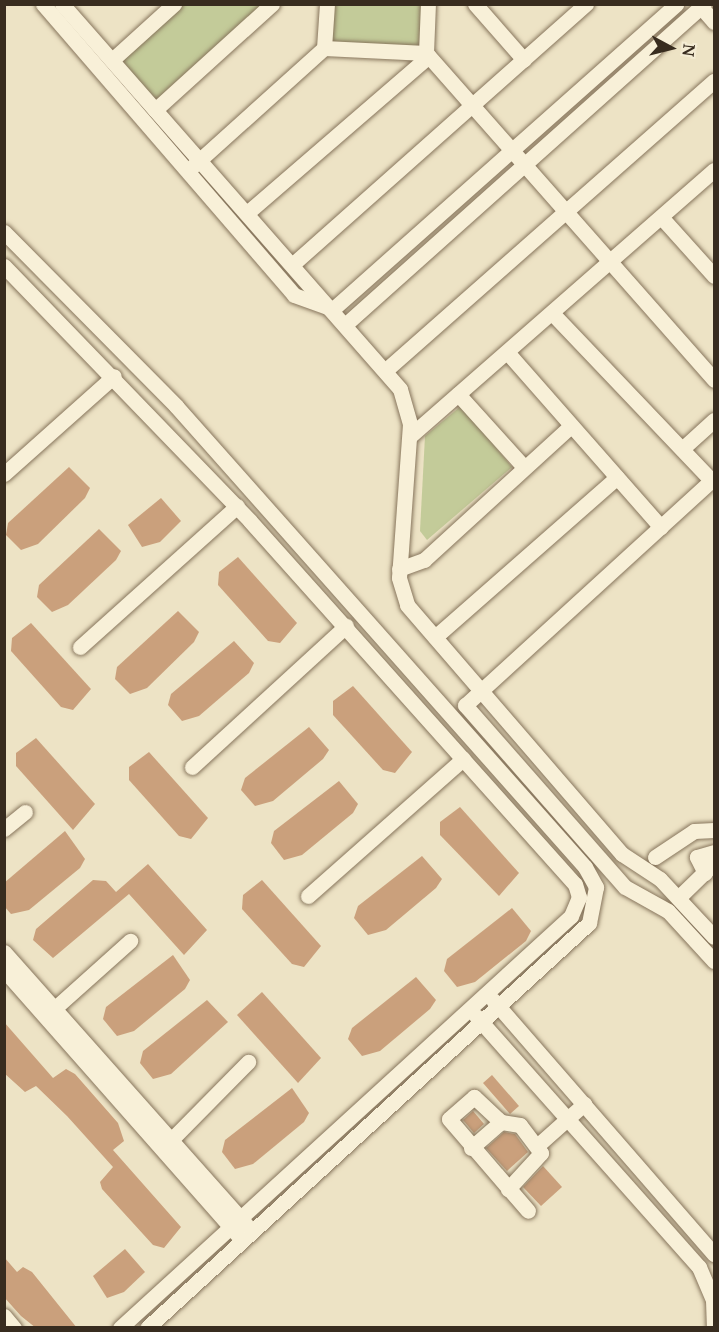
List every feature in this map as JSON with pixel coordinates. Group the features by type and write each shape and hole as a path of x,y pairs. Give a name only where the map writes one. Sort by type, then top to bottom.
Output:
{"street":[{"path":"43,4 194,165 247,213 387,369 405,401 410,436 399,569 407,605 483,690 622,854 678,898 714,938"},
{"path":"112,60 174,4"},
{"path":"155,110 272,4"},
{"path":"194,165 324,48 327,4"},
{"path":"428,4 427,54 714,380"},
{"path":"475,4 524,60"},
{"path":"293,264 586,4"},
{"path":"333,309 676,4"},
{"path":"346,324 702,6 714,22"},
{"path":"68,7 155,110 194,165 294,295 333,309"},
{"path":"324,48 427,54"},
{"path":"247,213 427,54"},
{"path":"387,369 714,81"},
{"path":"410,436 714,173"},
{"path":"662,218 714,276"},
{"path":"4,232 176,406 590,873 597,902 589,923 147,1328"},
{"path":"4,266 114,376 157,425 237,506 575,884 579,897 571,916 120,1328"},
{"path":"552,313 713,479 465,705 625,886 668,911 714,961"},
{"path":"507,352 660,527"},
{"path":"4,474 114,376"},
{"path":"458,394 524,467"},
{"path":"157,425 176,406"},
{"path":"682,449 714,420"},
{"path":"399,569 424,560 571,426"},
{"path":"435,637 617,477"},
{"path":"80,647 237,506"},
{"path":"192,767 346,626"},
{"path":"497,742 514,727"},
{"path":"308,896 463,759"},
{"path":"4,829 25,812"},
{"path":"655,857 694,831 714,830"},
{"path":"678,898 710,868 697,857 714,852"},
{"path":"54,1008 129,941"},
{"path":"4,952 171,1140 235,1222"},
{"path":"4,970 247,1236"},
{"path":"488,993 714,1254"},
{"path":"470,1009 685,1251 710,1288 714,1328"},
{"path":"171,1140 248,1062"},
{"path":"501,1122 477,1097 452,1113 450,1126 528,1211"},
{"path":"538,1145 584,1104"},
{"path":"471,1148 501,1122 516,1122 538,1145 538,1161 508,1189"},
{"path":"685,1251 700,1238"},
{"path":"4,1316 14,1328"}],"green space":[{"path":"174,5 272,5 155,110 112,60"},
{"path":"327,5 428,5 426,53 324,48"},
{"path":"461,406 512,467 427,540 420,531 425,436"}],"building":[{"path":"69,467 90,488 85,498 38,544 21,550 6,535 8,523"},
{"path":"161,498 181,521 160,542 142,547 128,525"},
{"path":"99,529 121,551 116,560 68,605 52,612 37,597 39,585"},
{"path":"238,557 297,623 280,643 268,641 218,585 219,572"},
{"path":"178,611 199,632 194,642 147,688 130,694 115,679 117,667"},
{"path":"31,623 91,689 73,710 61,707 11,651 12,638"},
{"path":"234,641 254,663 249,673 199,716 182,721 168,705 171,694"},
{"path":"353,686 412,752 395,773 383,770 333,715 333,701"},
{"path":"309,727 329,750 323,759 273,801 255,806 241,790 245,778"},
{"path":"36,738 95,804 73,830 16,766 16,753"},
{"path":"149,752 208,818 191,839 179,836 129,780 129,767"},
{"path":"339,781 358,804 353,813 302,855 284,860 271,843 274,831"},
{"path":"460,807 519,873 499,896 440,835 440,822"},
{"path":"65,831 85,859 80,868 29,910 11,914 4,906 4,883"},
{"path":"422,856 442,879 436,888 386,930 368,935 354,918 358,906"},
{"path":"148,864 207,930 184,955 129,894 53,958 33,940 36,929 93,880 106,881 116,892"},
{"path":"262,880 321,946 304,967 292,964 242,909 243,895"},
{"path":"512,908 531,931 526,941 475,982 457,987 444,971 447,959"},
{"path":"173,955 190,980 185,989 134,1031 117,1036 103,1019 106,1007"},
{"path":"416,977 436,1000 430,1009 380,1051 362,1056 348,1039 352,1028"},
{"path":"262,992 321,1058 298,1083 237,1015"},
{"path":"207,1000 228,1022 171,1074 153,1079 140,1063 143,1051"},
{"path":"4,1022 53,1078 66,1069 75,1074 118,1123 124,1141 113,1150 181,1227 164,1248 153,1245 102,1189 100,1182 113,1167 67,1116 36,1086 25,1092 4,1073"},
{"path":"492,1075 519,1106 510,1114 483,1083"},
{"path":"292,1088 309,1113 304,1122 253,1164 235,1169 222,1152 225,1140"},
{"path":"473,1111 484,1124 474,1133 463,1120"},
{"path":"504,1132 515,1134 528,1152 507,1171 486,1148"},
{"path":"543,1166 562,1187 541,1206 523,1187"},
{"path":"125,1249 145,1272 124,1292 107,1298 93,1276"},
{"path":"4,1257 17,1272 23,1267 32,1272 77,1328 36,1328 21,1316 4,1297"}]}
